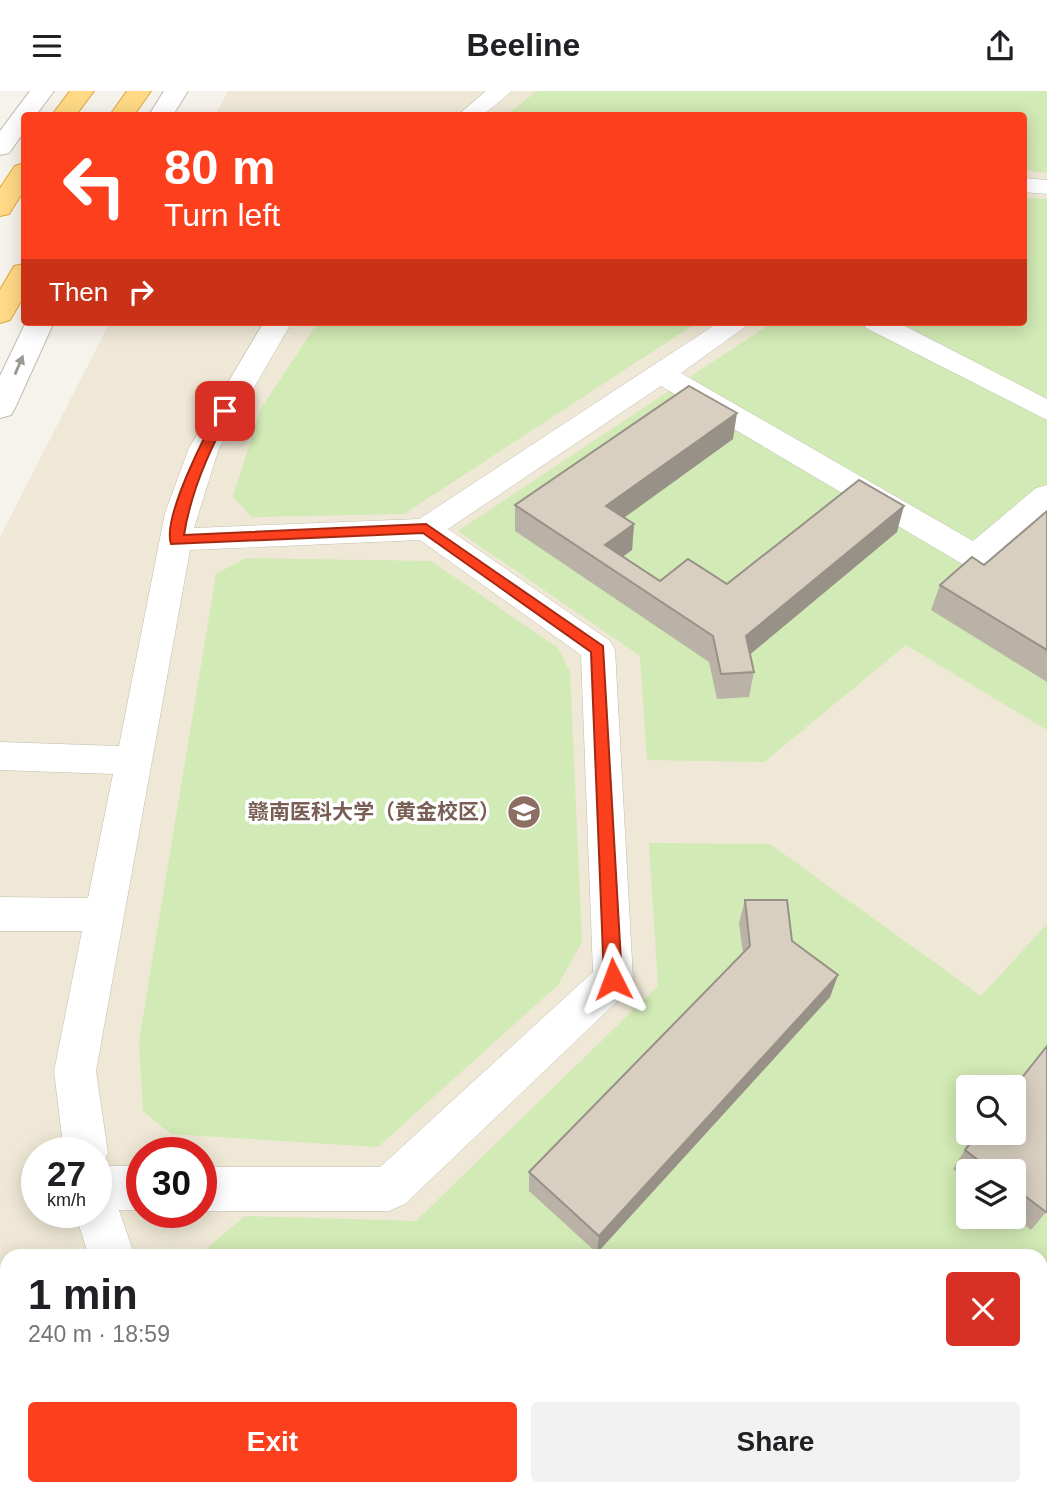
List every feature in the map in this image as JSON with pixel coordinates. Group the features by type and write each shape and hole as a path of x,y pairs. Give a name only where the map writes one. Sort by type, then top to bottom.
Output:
{"highway":[{"path":"66,112 82,91"},
{"path":"124,112 139,91"},
{"path":"0,208 21,176"},
{"path":"0,314 21,277"}],"street":[{"path":"27,112 42,91"},
{"path":"163,112 176,91"},
{"path":"473,112 501,91"},
{"path":"0,148 21,120"},
{"path":"1027,185 1047,187"},
{"path":"0,408 38,326"},
{"path":"84,1137 75,1071 181,513 204,448 276,326"},
{"path":"176,540 426,529 732,326"},
{"path":"884,326 1047,411"},
{"path":"660,373 975,557 1047,495"},
{"path":"217,1189 389,1189 613,979 598,650 426,529"},
{"path":"0,757 134,761"},
{"path":"0,914 105,915"},
{"path":"103,1228 109,1249"}],"shaded area":[{"name":"赣南医科大学（黄金校区）","path":"228,91 1047,91 1047,1249 0,1249 0,537 108,326 1027,326 1027,112 217,112"}],"green space":[{"path":"537,91 1047,91 1047,173 1027,170 1027,112 510,112"},
{"path":"1027,198 1047,199 1047,730 906,645 764,762 647,760 640,656 458,531 767,326 1027,326"},
{"path":"315,326 692,326 404,514 252,517 233,497 260,410"},
{"path":"246,558 431,561 558,648 570,672 582,942 558,985 378,1147 171,1134 143,1111 139,1041 216,574"},
{"path":"649,843 770,844 981,996 1047,924 1047,1249 206,1249 245,1216 416,1221 658,986"}],"building":[{"path":"689,386 737,413 606,506 634,524 605,545 660,581 688,559 727,584 859,480 904,506 746,636 754,672 721,674 713,636 515,505"},
{"path":"1047,511 1047,650 940,585 972,557 984,565"},
{"path":"745,900 787,900 792,941 838,975 599,1236 529,1172 750,946"},
{"path":"1047,1046 1046,1212 1026,1197 1026,1159 977,1159 965,1150 969,1145 1026,1145 1024,1075"}],"place":[{"name":"赣南医科大学（黄金校区）","path":"524,812"}],"route":[{"path":"225,411 204,448 181,513 176,540 426,529 598,650 613,979"}]}
